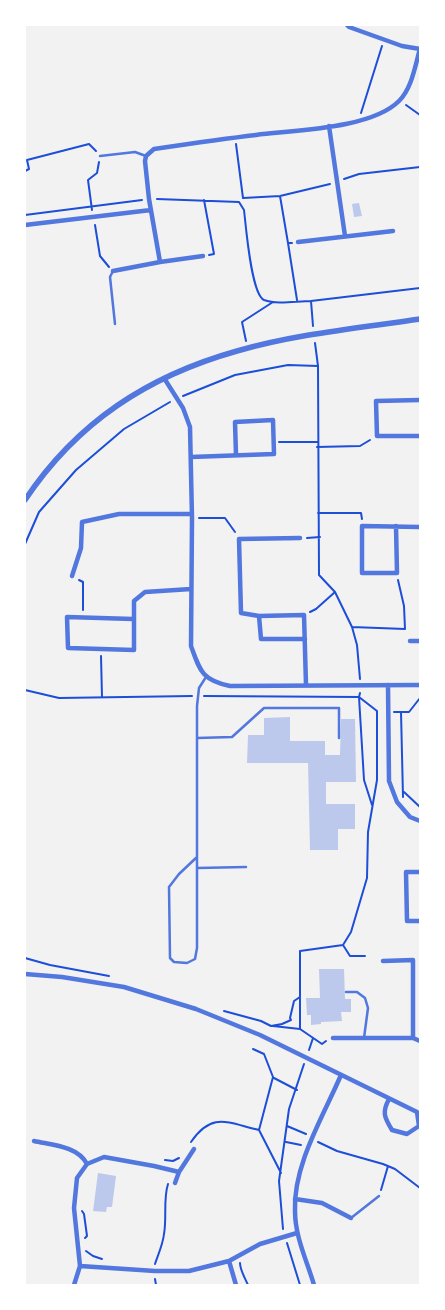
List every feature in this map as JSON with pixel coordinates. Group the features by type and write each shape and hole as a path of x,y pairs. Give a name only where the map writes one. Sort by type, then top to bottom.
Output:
{"street":[{"path":"160,262 149,199 145,161 146,156 154,149 359,121 388,110 400,100 408,89 420,49 402,46 347,25"},
{"path":"329,126 345,236"},
{"path":"25,225 151,210"},
{"path":"298,242 392,231"},
{"path":"113,271 203,256"},
{"path":"26,497 58,455 86,429 114,407 143,388 164,378 201,363 248,348 299,337 420,319"},
{"path":"164,378 184,408 190,427 192,516 191,646 198,665 206,677 216,683 230,686 420,685"},
{"path":"420,400 376,401 377,436 420,436"},
{"path":"191,457 274,454 273,420 235,422 236,455"},
{"path":"72,576 81,548 82,522 119,514 192,516"},
{"path":"396,526 397,573 362,574 362,526 396,526 420,527"},
{"path":"300,538 239,539 241,613 259,616 304,615 306,685"},
{"path":"134,620 67,617 68,648 134,650 134,620 134,600 145,592 191,589"},
{"path":"259,616 261,639 305,639"},
{"path":"410,641 420,642"},
{"path":"388,685 388,780 399,804 410,817 420,821"},
{"path":"420,872 406,872 406,922 420,921"},
{"path":"383,961 413,960 413,1038"},
{"path":"25,974 62,977 124,987 196,1009 278,1044 417,1112"},
{"path":"333,1038 413,1038 420,1041"},
{"path":"314,1285 297,1233 294,1212 295,1199 302,1162 341,1075"},
{"path":"389,1099 384,1108 385,1119 392,1130 407,1134 419,1126 417,1112 420,1107"},
{"path":"34,1141 61,1146 74,1152 85,1160 87,1164"},
{"path":"175,1184 179,1172 194,1149"},
{"path":"74,1285 80,1266 74,1208 77,1178 87,1164 104,1157 179,1172"},
{"path":"295,1199 322,1203 351,1218"},
{"path":"80,1266 155,1271 189,1271 228,1261 260,1244 297,1233"},
{"path":"228,1261 236,1285"}],"lane":[{"path":"100,156 135,152 146,156"},
{"path":"113,271 110,276 115,324"},
{"path":"197,857 179,874 169,887 170,958 174,962 187,963 195,959 197,857 197,706 199,688 206,677"},
{"path":"197,738 232,737 264,708 338,708 339,738"},
{"path":"196,868 246,867"},
{"path":"346,992 357,992 365,998 368,1008 364,1039"},
{"path":"351,1218 379,1196"}],"path":[{"path":"359,121 384,39"},
{"path":"400,100 420,115"},
{"path":"235,138 243,198"},
{"path":"25,171 29,169 27,160 89,144 100,156 97,173 88,180 100,256 113,271"},
{"path":"25,215 149,199 239,202 243,198 280,196 337,182 359,174 420,167"},
{"path":"280,196 297,301"},
{"path":"203,256 214,254 204,200"},
{"path":"239,202 244,210 252,275 257,293 263,299 273,302 297,301 420,288"},
{"path":"288,244 298,242"},
{"path":"311,300 314,329"},
{"path":"248,348 242,322 273,302"},
{"path":"315,338 318,366 319,575 335,592 352,627 357,645 364,780 372,806"},
{"path":"25,544 39,512 76,470 124,429 177,398 236,375 288,365 318,366"},
{"path":"317,447 360,446 377,436"},
{"path":"275,442 317,442"},
{"path":"318,513 361,513 362,526"},
{"path":"192,516 225,518 239,539"},
{"path":"300,538 320,537"},
{"path":"352,627 405,629 404,606 397,573"},
{"path":"72,576 83,582 83,617"},
{"path":"304,615 316,609 335,592"},
{"path":"102,650 102,697"},
{"path":"359,696 377,711 388,712 409,712 420,698"},
{"path":"343,945 351,932 367,878 368,832 378,780 377,711"},
{"path":"399,804 403,800 404,792 401,712"},
{"path":"404,792 420,807"},
{"path":"343,945 350,956 365,956"},
{"path":"300,1029 300,951 343,945"},
{"path":"271,1026 291,1020 294,1001 300,997"},
{"path":"261,1021 271,1026 300,1029 322,1044"},
{"path":"308,1054 313,1038"},
{"path":"253,1049 264,1054 274,1078 259,1130 282,1173"},
{"path":"300,1285 285,1237 279,1181 282,1173 289,1109 305,1062"},
{"path":"274,1078 297,1090"},
{"path":"190,1144 198,1132 210,1123 219,1121 259,1130"},
{"path":"286,1142 302,1145 306,1134 288,1126"},
{"path":"313,1138 337,1151 395,1169 420,1188"},
{"path":"158,1159 173,1161 183,1154"},
{"path":"379,1196 388,1166"},
{"path":"156,1285 154,1267 164,1236 167,1208 165,1194 170,1178"},
{"path":"168,1184 175,1184"},
{"path":"80,1208 84,1214 87,1236 83,1240"},
{"path":"84,1245 86,1250 93,1256 102,1260"},
{"path":"243,1258 240,1262 240,1269 248,1285"}],"building":[{"path":"359,203 362,216 354,217 352,204"},
{"path":"290,717 290,741 325,741 325,755 340,755 341,719 355,719 356,782 326,782 326,804 355,804 355,829 338,829 338,850 310,850 308,763 247,763 248,735 264,735 264,718"},
{"path":"319,969 344,969 345,999 351,999 351,1012 341,1012 342,1021 321,1022 321,1024 311,1025 311,1015 307,1015 306,998 320,998"},
{"path":"98,1173 116,1176 112,1207 107,1207 106,1212 93,1211"}]}
